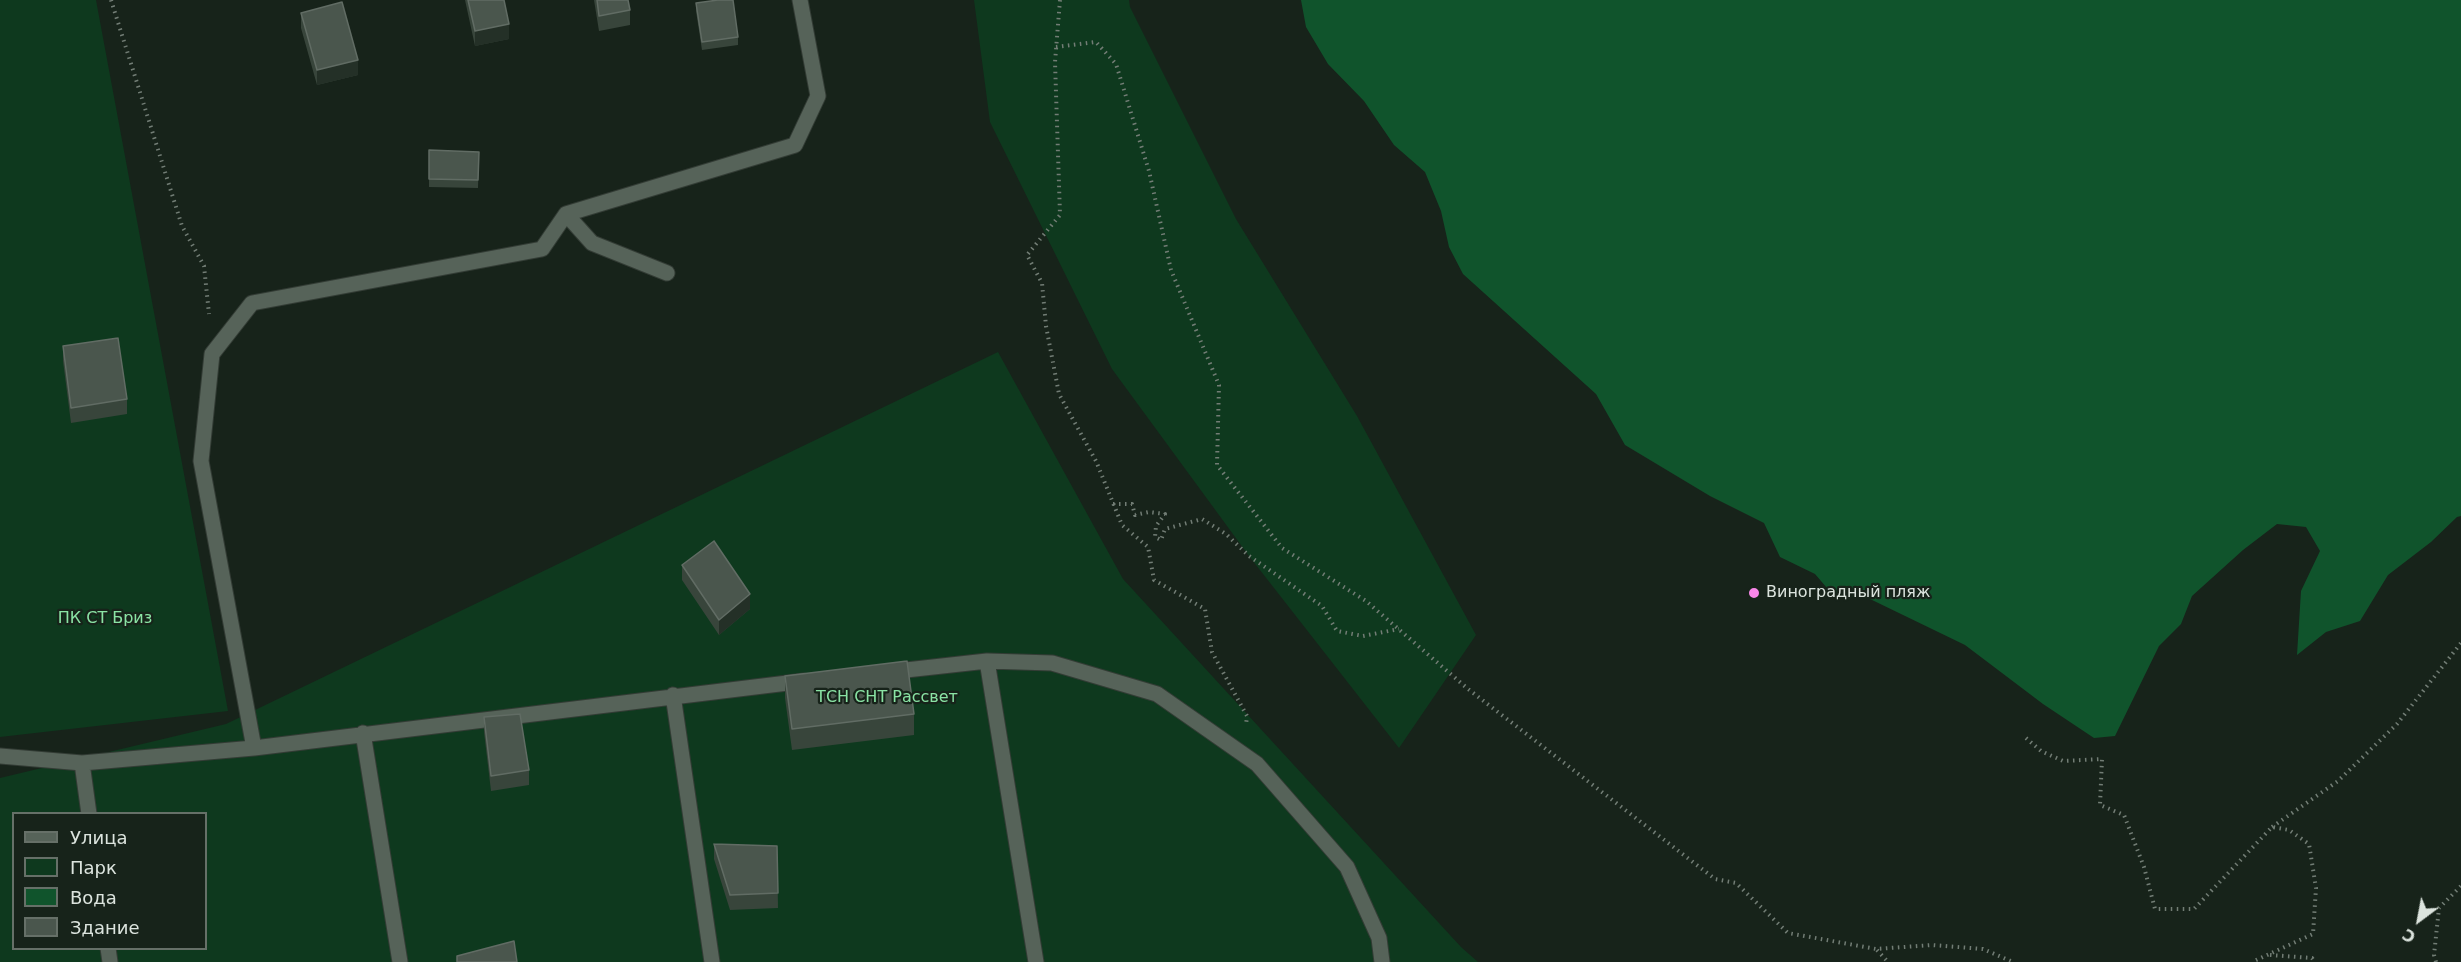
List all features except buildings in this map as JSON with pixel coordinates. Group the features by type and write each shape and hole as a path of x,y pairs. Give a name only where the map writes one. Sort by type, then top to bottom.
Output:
{"street":[{"path":"254,748 201,461 212,354 252,303 542,249 566,213 795,145 818,96 800,0"},
{"path":"566,213 592,243 667,273"},
{"path":"987,661 1036,962"},
{"path":"871,674 987,661 1052,663 1157,694 1257,764 1347,867 1379,938 1382,962"},
{"path":"0,756 82,763 254,748 673,695 824,679"},
{"path":"673,695 712,962"},
{"path":"363,733 400,962"},
{"path":"82,763 89,812"}],"path":[{"path":"111,0 182,226 204,266 212,354"},
{"path":"1060,0 1055,62 1060,215 1027,255 1042,284 1046,326 1059,394 1096,461 1122,525 1148,547 1154,580 1205,609 1212,652 1247,716 1241,753"},
{"path":"1056,47 1096,42 1116,64 1149,171 1171,270 1219,385 1217,465 1282,549 1366,601 1468,689 1715,879 1736,883 1788,933 1876,950 1932,945 1983,949 2013,962"},
{"path":"1113,504 1132,504 1135,515 1149,512 1165,514 1156,526 1155,537 1161,540 1166,529 1202,519 1226,534 1249,556 1322,606 1337,631 1363,636 1399,630"},
{"path":"2026,738 2041,751 2063,761 2102,759 2100,805 2124,815 2144,867 2155,909 2194,909 2272,827 2338,781 2397,724 2461,643"},
{"path":"2252,962 2313,934 2316,888 2309,844 2289,830 2272,827"},
{"path":"2436,962 2434,955 2439,908 2461,886"},
{"path":"1876,950 1888,962"},
{"path":"2267,955 2312,957 2315,962"}],"green space":[{"name":"ПК СТ Бриз","path":"0,0 96,0 228,711 0,737"},
{"path":"974,0 1129,0 1130,7 1236,219 1357,416 1476,635 1399,748 1249,556 1112,369 990,122"},
{"name":"ТСН СНТ Рассвет","path":"998,352 1123,579 1461,947 1478,962 0,962 0,778 226,724"}],"water":[{"path":"1301,0 2461,0 2461,516 2388,575 2360,621 2326,632 2297,655 2301,591 2320,551 2306,527 2277,524 2243,550 2192,596 2181,624 2159,646 2115,736 2094,738 2043,704 1965,645 1870,599 1833,595 1815,574 1780,557 1764,523 1710,496 1625,445 1596,394 1463,274 1449,247 1441,211 1425,172 1394,145 1364,101 1328,64 1306,27"}],"place":[{"name":"Виноградный пляж","path":"1754,593"}]}
